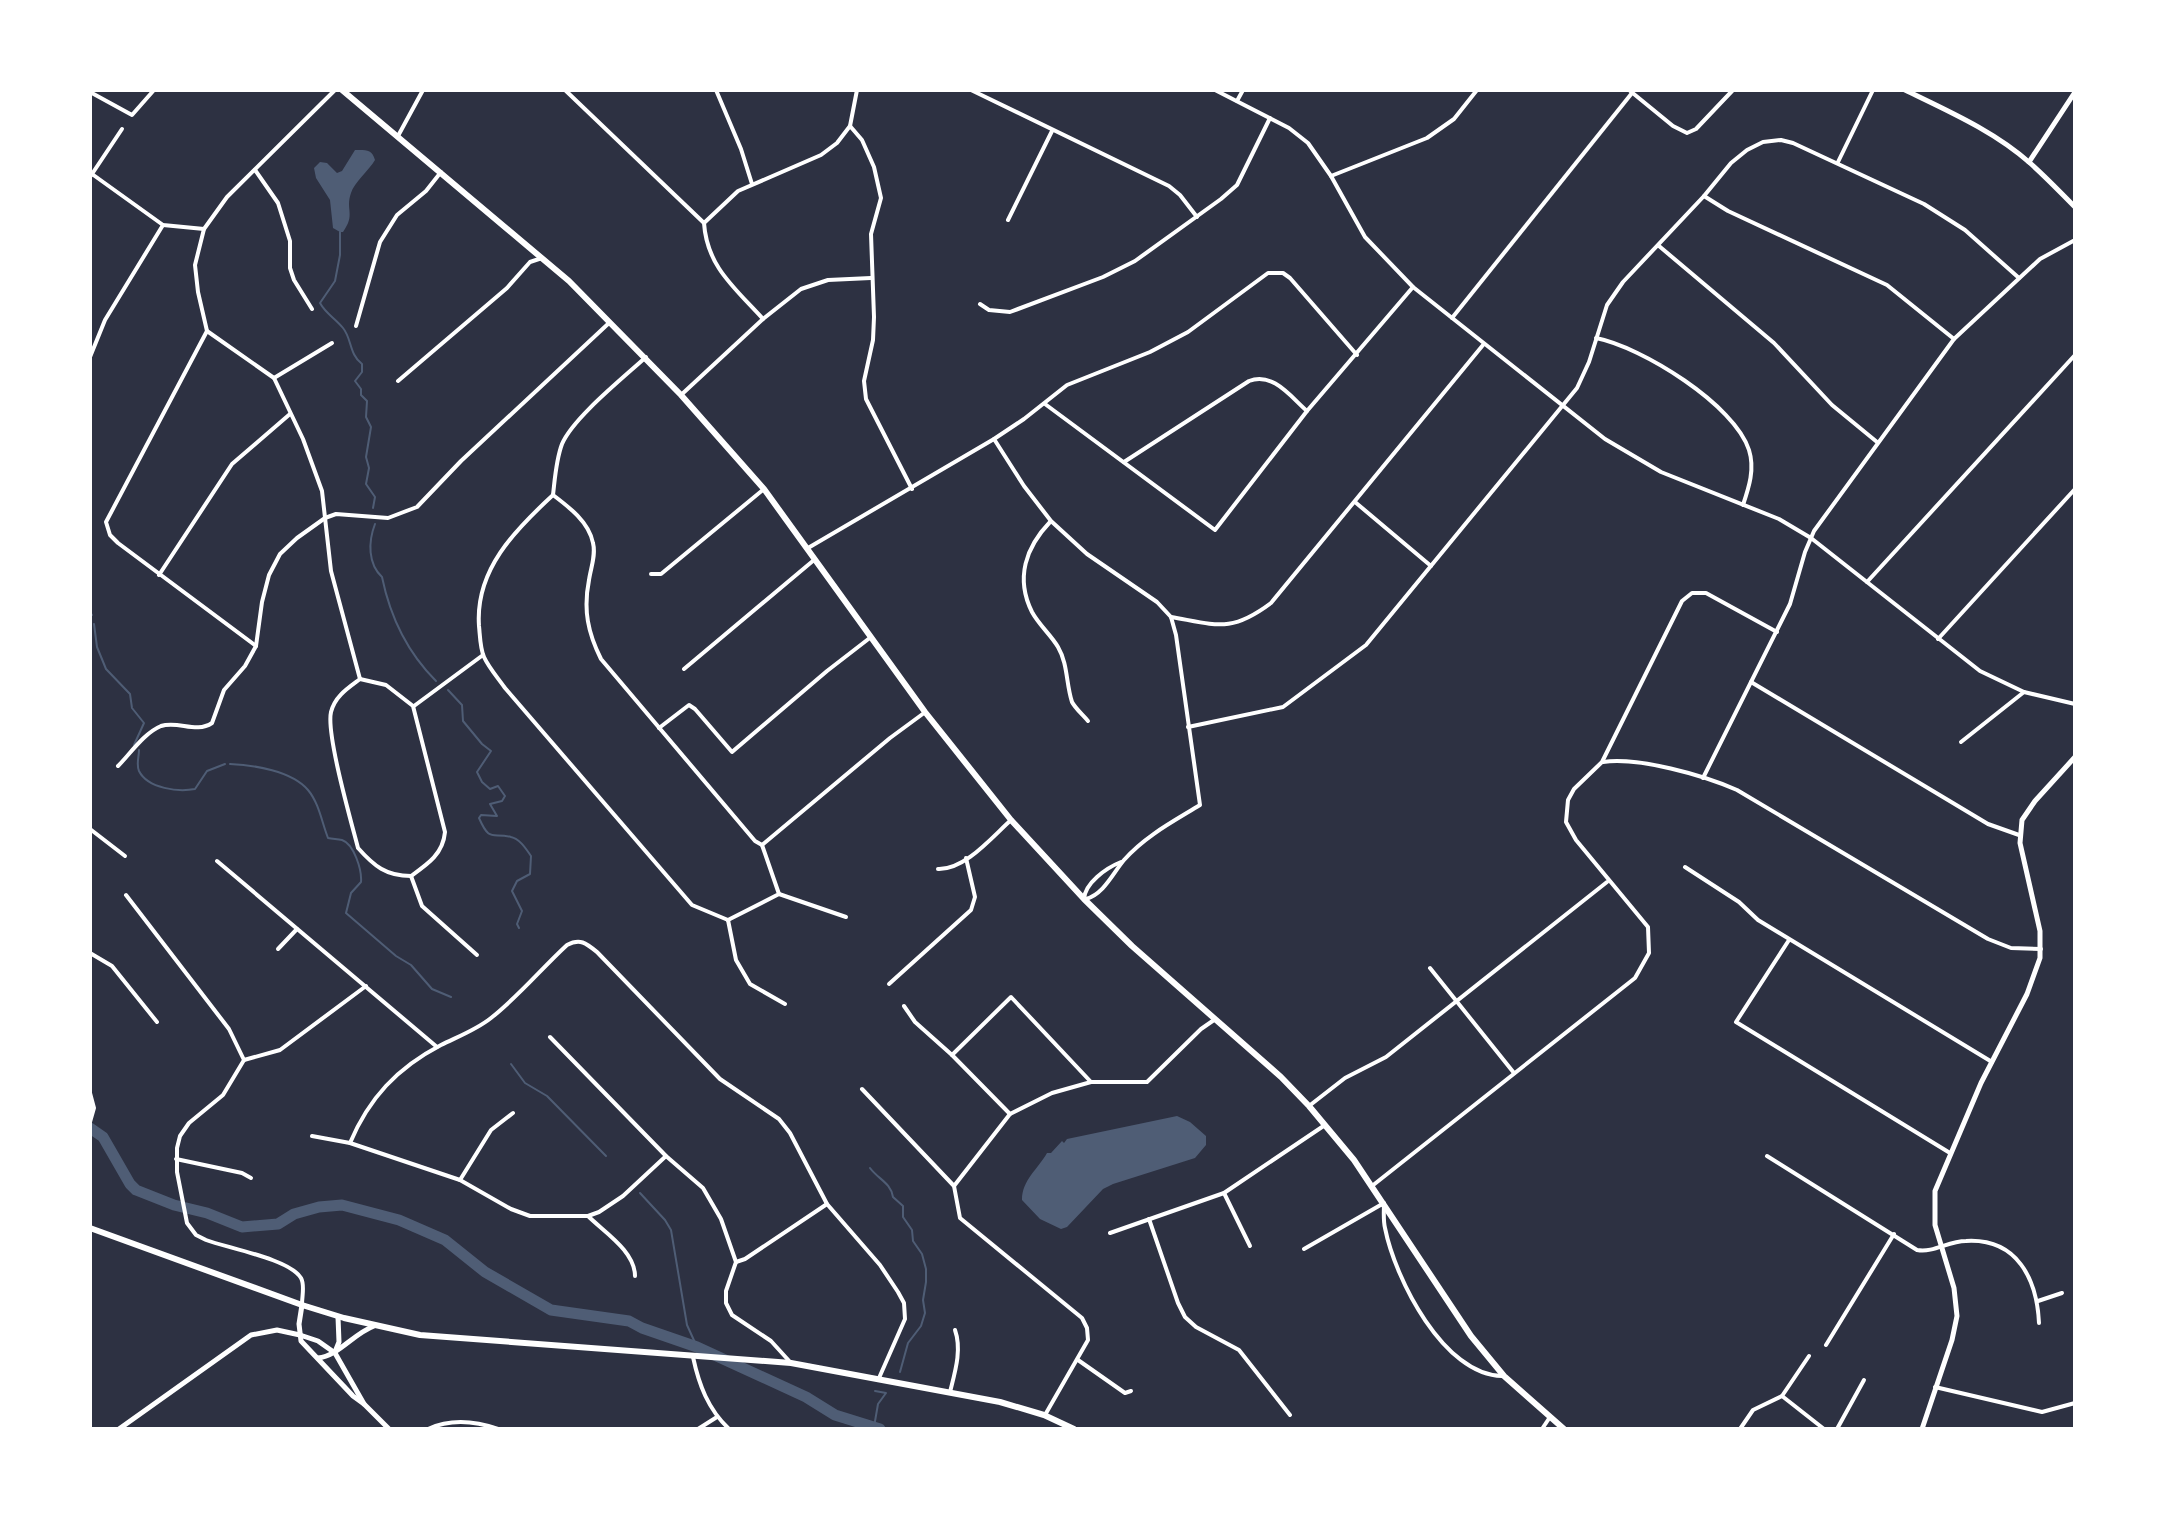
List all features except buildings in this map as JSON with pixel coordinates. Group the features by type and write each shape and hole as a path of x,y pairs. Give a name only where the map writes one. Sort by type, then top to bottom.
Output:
{"main road":[{"path":"342,90 542,258 611,322 681,395 764,489 925,712 1011,820 1132,946 1309,1106 1384,1203 1471,1336 1504,1376 1564,1429"},
{"path":"90,1228 302,1305 374,1326 420,1335 791,1363 1000,1402 1044,1415 1074,1429"}],"street":[{"path":"90,92 132,115 154,90"},
{"path":"256,646 118,543 110,535 106,522 207,331 195,265 204,229 216,209 335,90"},
{"path":"398,136 423,90"},
{"path":"565,90 704,223 705,243 719,272 763,319"},
{"path":"716,90 752,184"},
{"path":"704,223 738,191 821,155 837,143 850,126 857,90"},
{"path":"971,90 1169,186 1197,217"},
{"path":"1215,90 1289,128 1308,143 1331,176 1365,237 1413,287 1562,407 1622,451 1649,466 1779,519 1811,538 1980,671 2024,692 2075,704"},
{"path":"1237,101 1243,90"},
{"path":"1331,176 1427,138 1454,119 1477,90"},
{"path":"1452,318 1630,91 1673,126 1687,133 1696,129 1733,90"},
{"path":"1838,162 1873,90"},
{"path":"1905,90 1957,115 2029,162 2075,207"},
{"path":"2029,162 2075,92"},
{"path":"980,304 989,310 1010,312 1103,277 1135,261 1237,185 1270,118"},
{"path":"850,126 862,140 874,167 881,198 871,234 874,317 873,340 864,381 866,399 912,489"},
{"path":"122,129 91,175 163,225 204,229"},
{"path":"1008,220 1052,131"},
{"path":"1188,727 1283,707 1366,645 1562,407 1583,377 1607,305 1613,296 1739,155 1763,142 1781,140 1793,143 1939,212 1965,230 2019,278"},
{"path":"255,170 278,203 290,241 290,268 312,309"},
{"path":"356,326 380,242 397,215 426,191 441,172"},
{"path":"1704,196 1728,211 1887,285 1954,339"},
{"path":"90,357 105,320 163,225"},
{"path":"1703,778 1794,596 1811,538 1877,442 1954,339 2040,259 2075,240"},
{"path":"1659,245 1774,343 1832,405 1877,442"},
{"path":"398,381 507,288 530,262 542,258"},
{"path":"808,548 994,439 1067,385 1150,352 1188,332 1268,273 1283,273 1290,278 1357,355"},
{"path":"681,395 763,319 801,289 828,280 871,278"},
{"path":"1044,404 1215,530 1307,411 1413,287"},
{"path":"118,766 148,734 160,726 172,724 203,728 212,723 224,690 251,659 266,589 280,554 325,518 336,514 388,518 417,507 461,461 611,322"},
{"path":"207,331 274,378 303,439 322,491 331,571 360,679"},
{"path":"1596,338 1640,352 1669,369 1734,424 1746,441 1752,465 1743,505"},
{"path":"274,378 332,343"},
{"path":"1171,617 1224,626 1253,616 1271,603 1483,345"},
{"path":"1867,582 2075,355"},
{"path":"646,357 575,424 564,440 558,457 553,495 499,551 491,564 482,588 478,612 483,655 505,688 692,905 728,920 779,894 846,917"},
{"path":"1124,462 1249,381 1260,377 1271,380 1307,411"},
{"path":"159,575 232,464 290,414"},
{"path":"994,439 1051,521 1087,554 1157,602 1171,617 1200,805 1152,835 1123,861 1098,894 1084,899 1084,892 1091,884 1113,865 1123,861"},
{"path":"651,574 661,574 764,489"},
{"path":"1938,639 2075,489"},
{"path":"553,495 578,516 593,539 594,554 586,606 587,627 593,644 613,675 755,841 762,845 779,894"},
{"path":"1355,502 1431,566"},
{"path":"1051,521 1034,538 1024,563 1023,586 1032,611 1058,647 1068,674 1072,703 1088,721"},
{"path":"684,669 816,559"},
{"path":"1372,1186 1635,978 1649,953 1648,927 1573,836 1565,811 1574,789 1602,762 1685,598 1692,593 1706,593 1777,632"},
{"path":"659,728 689,705 732,752 871,636"},
{"path":"413,706 483,655"},
{"path":"360,679 386,685 413,706 445,832 444,843 437,855 411,876 387,874 371,863 358,848 330,726 335,702 360,679"},
{"path":"1751,682 1988,824 2019,835"},
{"path":"1961,742 2024,692"},
{"path":"762,845 925,712"},
{"path":"1922,1429 1952,1340 1957,1312 1954,1288 1935,1225 1934,1200 1950,1153 2033,980 2041,949 2040,931 2019,835 2022,820 2075,757"},
{"path":"1602,762 1625,759 1729,786 1988,939 2011,948 2041,949"},
{"path":"938,869 949,869 966,858 1011,820"},
{"path":"90,829 125,856"},
{"path":"889,984 971,910 975,897 966,858"},
{"path":"217,861 437,1047"},
{"path":"1685,867 1789,940 1992,1062"},
{"path":"411,876 422,906 477,955"},
{"path":"1309,1106 1345,1078 1386,1057 1608,882"},
{"path":"126,895 229,1029 244,1060"},
{"path":"728,920 736,960 750,984 785,1004"},
{"path":"278,949 297,929"},
{"path":"350,1143 360,1119 377,1094 437,1047 487,1021 567,945 576,940 585,942 720,1079 779,1119 790,1133 827,1204 880,1265 904,1303 905,1319 879,1378"},
{"path":"1789,940 1736,1022 1950,1153"},
{"path":"90,953 112,966 157,1022"},
{"path":"1430,968 1514,1073"},
{"path":"366,986 280,1050 244,1060 229,1087 197,1114 180,1136 176,1159 187,1223 196,1235 295,1271 303,1284 300,1335 306,1348 389,1429"},
{"path":"952,1055 1011,997 1091,1082"},
{"path":"904,1006 915,1022 1010,1114"},
{"path":"954,1186 1010,1114 1052,1093 1091,1082 1147,1082 1201,1029 1216,1019"},
{"path":"550,1037 666,1156 703,1188 721,1219 736,1262 726,1291 726,1303 732,1315 771,1341 791,1363"},
{"path":"862,1089 954,1186 960,1218 1082,1318 1088,1340 1044,1415"},
{"path":"90,1093 94,1102 90,1122"},
{"path":"460,1180 491,1130 513,1113"},
{"path":"1110,1233 1224,1193 1325,1125"},
{"path":"312,1136 350,1143 460,1180 511,1209 530,1216 588,1216 599,1212 623,1196 666,1156"},
{"path":"1767,1156 1917,1250 1931,1251 1965,1241 1999,1248 2014,1257 2027,1271 2038,1301 2039,1323"},
{"path":"176,1159 242,1173 251,1178"},
{"path":"1224,1193 1250,1246"},
{"path":"1304,1249 1384,1203 1385,1227 1397,1269 1429,1327 1468,1365 1487,1376 1504,1376"},
{"path":"736,1262 827,1204"},
{"path":"588,1216 628,1254 635,1265 635,1276"},
{"path":"1149,1219 1185,1317 1196,1327 1239,1350 1290,1415"},
{"path":"1826,1345 1894,1234"},
{"path":"2038,1301 2062,1293"},
{"path":"335,1353 339,1342 338,1317"},
{"path":"318,1358 335,1353 359,1332 374,1326"},
{"path":"119,1429 251,1335 277,1330 318,1341 335,1353 364,1404"},
{"path":"950,1392 958,1344 955,1330"},
{"path":"1740,1429 1753,1410 1782,1396 1809,1356"},
{"path":"693,1357 702,1393 717,1417 729,1429"},
{"path":"1078,1360 1125,1393 1131,1391"},
{"path":"1837,1429 1864,1380"},
{"path":"1935,1387 2042,1412 2075,1403"},
{"path":"1782,1396 1824,1429"},
{"path":"698,1429 717,1417"},
{"path":"1542,1429 1550,1417"},
{"path":"428,1429 439,1424 460,1423 483,1424 498,1429"}],"water":[{"path":"355,150 370,152 375,160 353,189 349,199 349,221 340,232 333,228 330,200 316,178 314,168 320,162 327,163 337,173 342,171"},
{"path":"1177,1116 1190,1122 1206,1136 1206,1145 1195,1158 1103,1189 1067,1227 1061,1229 1040,1219 1022,1200 1031,1175 1047,1153 1051,1153 1062,1141"}],"waterway":[{"path":"340,232 335,281 320,303 343,328 355,356 362,364 362,372 355,381 367,401 366,417 371,427 366,484 375,497 373,508"},
{"path":"375,524 370,545 374,566 382,577 402,633 436,681"},
{"path":"94,624 97,647 106,669 130,694 132,708 144,723 134,745"},
{"path":"448,690 462,705 463,721 491,751 477,772 482,782 490,789 498,786 505,796 502,801 490,804 497,816 481,815 479,818 489,834 517,840 531,856 530,874 517,881 512,891 522,911 517,924 519,928"},
{"path":"139,750 138,768 143,777 156,785 173,789 195,789 207,771 225,764"},
{"path":"230,764 283,774 308,790 318,807 328,838 346,842 359,864 361,882 351,893 346,913 411,965 432,989 451,997"},
{"path":"511,1064 525,1083 547,1096 606,1156"},
{"path":"90,1128 103,1137 136,1190 174,1205 207,1213 242,1227 278,1224 294,1214 342,1205 399,1220 445,1240 485,1272 551,1310 629,1321 697,1347 806,1397 835,1415 880,1429"},
{"path":"870,1168 903,1206 903,1217 912,1230 913,1241 922,1254 926,1269 925,1313 921,1326 908,1343 900,1372"},
{"path":"640,1193 671,1230 687,1325 697,1347"},
{"path":"874,1427 878,1404 886,1393 875,1391"}]}
